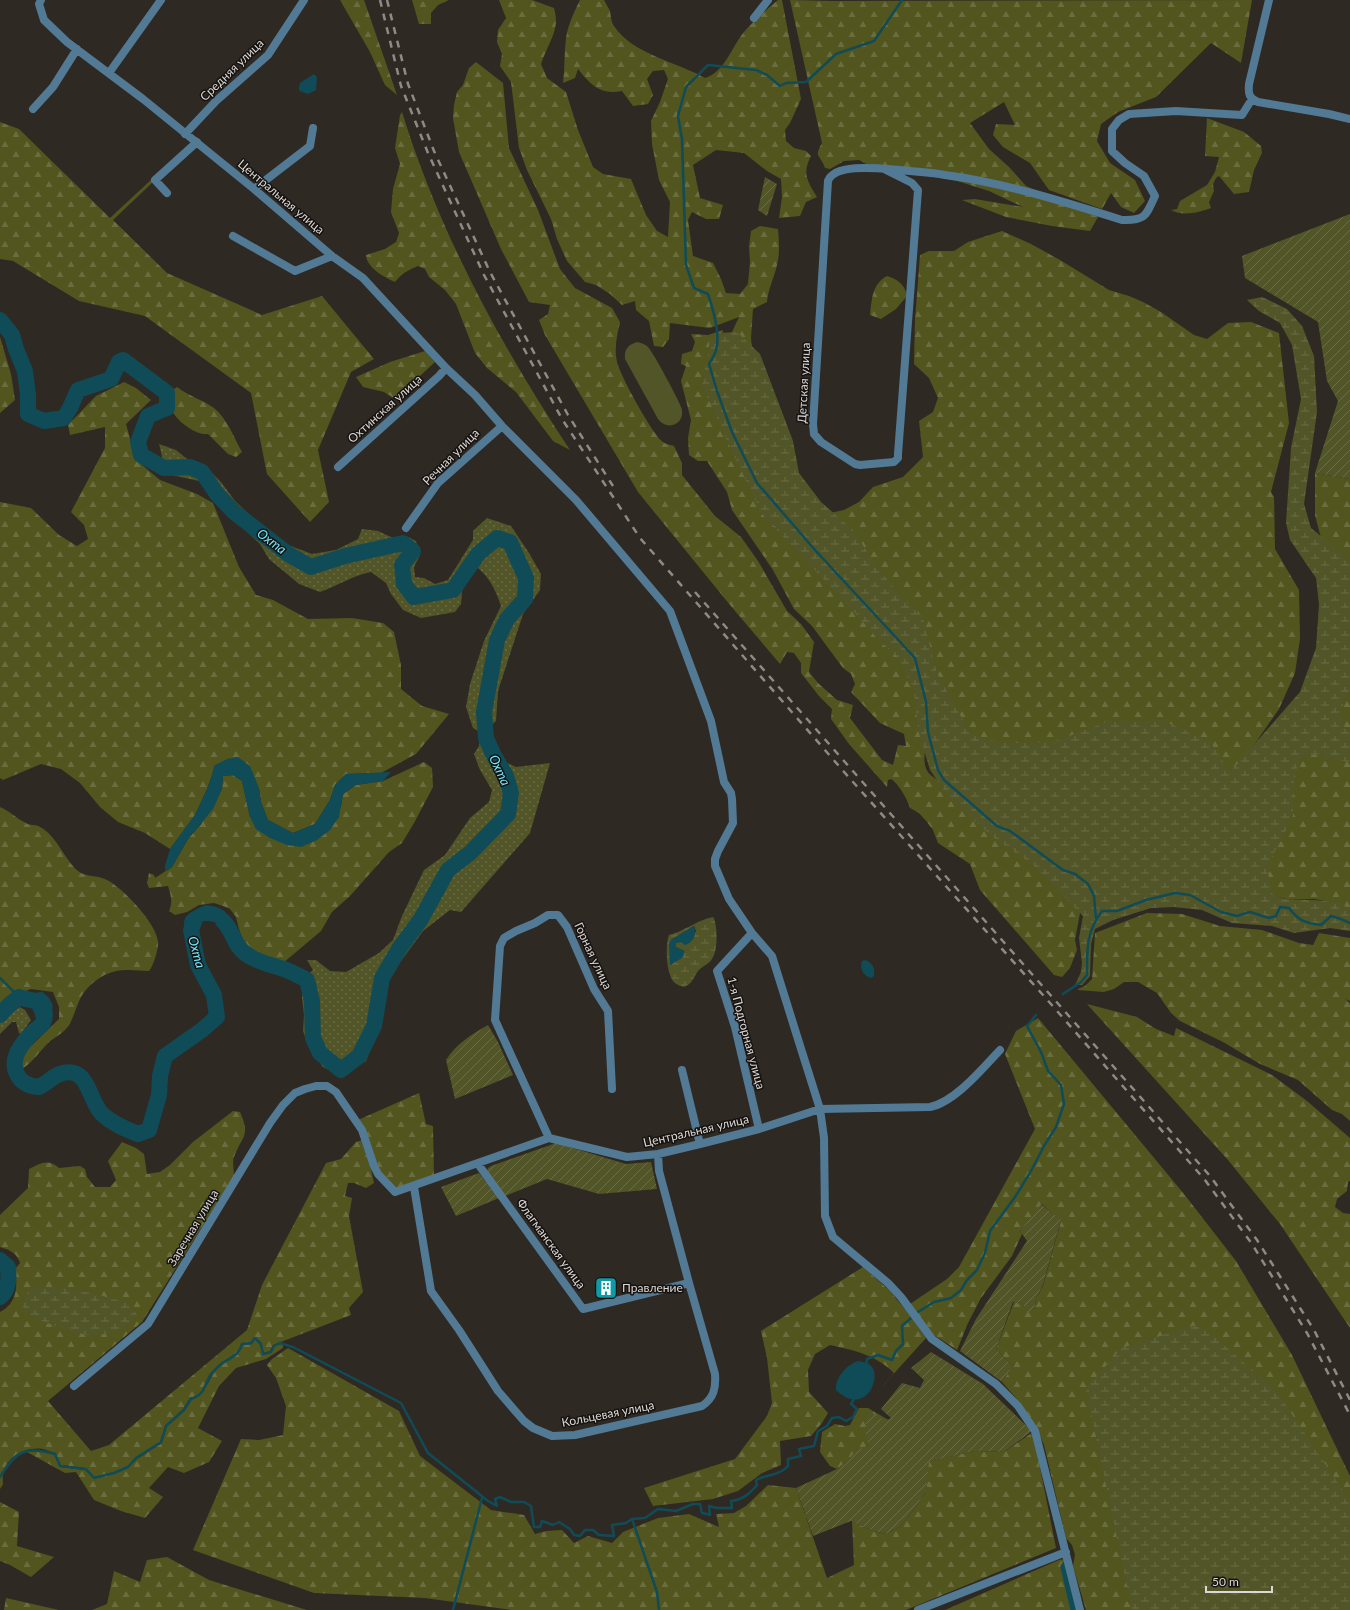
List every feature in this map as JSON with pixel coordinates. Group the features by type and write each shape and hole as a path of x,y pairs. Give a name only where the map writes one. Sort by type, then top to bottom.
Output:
{"street":[{"name":"Центральная улица","path":"41,0 39,4 44,20 77,49 197,142 332,256 363,278 446,368 576,500 670,612 711,721 724,782 731,793 733,823 718,851 715,859 715,866 729,899 752,933 772,956 820,1109 824,1138 824,1216 833,1237 888,1284 907,1305 932,1339 996,1384 1025,1416 1035,1431 1080,1610"},
{"path":"108,73 161,0"},
{"name":"Средняя улица","path":"185,134 216,101 268,55 304,0"},
{"path":"754,18 768,0"},
{"path":"1269,0 1249,84 1248,93 1252,99 1258,102 1329,114 1350,120"},
{"path":"33,109 53,87 77,49"},
{"path":"884,169 946,175 1005,187 1122,220 1136,221 1146,214 1156,196 1144,176 1125,163 1112,151 1112,129 1119,120 1129,114 1176,111 1242,115 1252,99"},
{"path":"254,190 310,146 313,128"},
{"path":"167,193 155,180 197,142"},
{"name":"Детская улица","path":"874,168 884,169 912,183 918,190 898,458 894,462 860,465 855,464 821,442 814,434 819,314 828,181 831,176 844,170 874,168"},
{"path":"233,236 295,271 332,256"},
{"name":"Охтинская улица","path":"338,467 446,368"},
{"name":"Речная улица","path":"406,528 438,483 502,426"},
{"name":"Горная улица","path":"549,1138 495,1020 500,946 504,938 548,915 558,916 567,927 594,989 608,1011 612,1089"},
{"name":"1-я Подгорная улица","path":"752,933 717,971 735,1027 759,1128"},
{"name":"Центральная улица","path":"549,1138 627,1157 658,1154 700,1144 820,1109 930,1107 938,1105 969,1084 1000,1050"},
{"path":"682,1070 700,1144"},
{"name":"Заречная улица","path":"74,1386 148,1324 270,1123 283,1105 295,1093 316,1086 327,1086 336,1092 362,1130 378,1174 395,1192 414,1186"},
{"path":"414,1186 549,1138"},
{"name":"Кольцевая улица","path":"414,1186 431,1291 459,1330 498,1391 524,1421 533,1428 552,1436 583,1433 702,1406 708,1402 716,1385 715,1374 659,1171 658,1154"},
{"name":"Флагманская улица","path":"478,1164 583,1309 689,1283"},
{"path":"918,1610 1066,1552"}],"green space":[{"path":"340,0 364,0 397,95 385,85 370,52"},
{"path":"412,0 449,0 438,5 431,13 431,24 419,24"},
{"path":"499,0 532,0 554,8 556,26 541,64 547,78 566,92 578,130 593,167 603,174 631,179 646,215 657,231 668,237 670,202 659,180 652,144 651,121 660,102 668,79 664,70 653,71 647,79 653,95 648,104 633,106 622,91 608,92 597,88 587,80 578,69 575,78 563,83 566,38 573,14 580,0 604,0 610,11 614,26 622,36 632,44 643,51 705,78 718,70 728,58 744,32 752,23 778,0 782,0 801,99 790,123 785,130 786,141 794,148 806,151 811,156 806,172 808,181 817,197 806,202 800,216 779,218 782,197 781,179 767,171 744,153 716,150 693,165 700,198 723,205 719,219 706,219 692,212 688,220 693,256 713,263 726,293 740,294 748,284 751,231 760,226 778,229 778,260 767,302 753,309 751,338 756,396 820,515 844,510 859,502 873,487 903,477 923,457 919,421 933,412 938,398 929,378 914,364 915,320 920,255 929,251 954,251 968,242 1002,231 1031,244 1109,290 1143,302 1161,312 1194,335 1207,339 1228,323 1251,322 1279,333 1289,423 1271,492 1274,497 1275,549 1299,590 1300,639 1295,673 1279,709 1247,755 1224,796 925,750 925,766 929,774 943,783 1082,902 1075,940 1077,950 1070,968 1062,977 1054,975 980,890 970,864 938,843 933,830 919,813 910,808 905,796 897,784 891,779 888,780 887,787 849,744 831,719 832,709 819,696 801,673 801,663 794,653 787,652 780,664 638,492 545,335 539,320 548,314 550,305 529,302 501,249 459,152 453,118 454,105 457,92 463,85 469,68 476,62 503,83 509,148 538,210 560,269 575,288 612,308 620,322 616,346 617,362 619,369 644,417 663,442 674,446 682,463 682,475 715,516 741,537 758,561 787,611 801,624 814,642 809,672 818,683 837,700 853,705 850,718 882,760 893,765 898,745 906,746 904,734 880,723 851,692 855,684 851,674 843,668 812,626 794,609 773,570 732,510 727,492 707,461 698,461 689,455 688,438 691,420 681,381 686,366 681,364 682,354 692,351 695,342 691,334 708,335 723,330 722,338 732,332 739,317 710,328 670,323 669,339 663,347 654,346 649,321 636,310 635,301 622,305 610,294 596,285 585,282 567,261 557,239 551,219 527,170 519,148 511,82 500,66 502,54 497,42 498,30 506,18"},
{"path":"790,0 1252,0 1241,63 1211,43 1156,97 1118,112 1101,124 1097,141 1110,163 1135,180 1145,201 1134,213 1121,207 1111,193 1102,209 1049,190 1030,163 1003,147 993,135 996,124 1015,125 1004,102 970,123 989,149 1009,167 1026,186 1098,217 1090,231 1052,226 1006,217 962,200 975,199 1023,207 989,191 954,180 874,168 859,160 844,161 830,169 825,168 818,154 822,143"},
{"path":"402,112 434,201 474,287 496,329 544,411 570,450 553,441 516,392 487,368 475,353 456,304 445,290 429,277 425,269 418,266 402,274 395,282 377,272 367,260 366,255 385,249 396,242 399,233 391,212 393,189 400,164 395,148 400,115"},
{"path":"1207,118 1244,132 1261,146 1262,153 1254,170 1249,192 1234,194 1219,176 1213,184 1214,191 1209,202 1211,208 1191,213 1176,212 1171,210 1177,209 1180,201 1207,185 1215,172 1219,157 1205,156"},
{"path":"0,122 19,129 110,218 152,179 154,181 113,220 167,273 262,315 322,296 374,359 351,372 318,450 329,502 310,522 267,474 251,393 145,316 79,301 13,261 0,259"},
{"path":"765,177 777,184 767,216 758,210"},
{"path":"1350,214 1350,479 1315,473 1338,401 1327,381 1318,322 1245,278 1242,256"},
{"path":"887,276 902,285 907,296 896,309 881,319 870,315 871,303 878,283"},
{"path":"1262,297 1287,309 1302,326 1314,356 1317,412 1304,504 1311,528 1350,560 1350,689 1341,712 1341,717 1345,728 1350,732 1350,762 1326,758 1317,754 1301,758 1294,777 1293,816 1267,867 1272,894 1285,899 1337,902 1350,909 1350,931 1330,928 1294,933 1272,926 1232,923 1202,910 1174,907 1151,908 1113,920 1095,929 1091,944 1090,976 1082,985 1075,985 1081,972 1082,963 1079,938 1083,916 1032,864 994,838 950,799 930,770 918,730 914,690 899,658 881,643 856,614 762,514 702,385 709,350 709,340 719,333 737,332 760,354 793,441 799,473 821,502 853,530 873,561 896,591 923,618 937,673 970,733 1000,743 1053,742 1106,722 1161,720 1209,740 1230,772 1300,692 1316,648 1319,604 1316,578 1290,540 1286,523 1291,448 1301,399 1292,345 1280,323 1259,311 1247,300"},
{"path":"0,337 11,374 15,400 0,413"},
{"path":"637,342 646,345 651,351 682,410 682,415 678,423 674,425 666,425 658,419 625,359 627,348"},
{"path":"425,351 435,362 395,399 384,392 363,387 356,377 390,362"},
{"path":"124,382 136,388 151,400 126,424 136,460 160,480 197,494 213,503 239,567 256,595 273,600 308,619 352,618 383,623 394,632 401,665 401,689 422,706 449,714 416,754 381,773 346,774 335,785 330,800 315,824 293,833 268,820 261,802 259,788 215,765 208,787 195,815 170,849 145,833 118,822 100,807 80,783 61,769 41,764 3,780 0,778 0,502 31,508 59,535 77,546 88,539 84,525 71,512 105,448 105,427 70,435 68,425 96,396"},
{"path":"177,387 210,405 219,412 242,452 236,457 228,454 208,434 203,434 192,430 176,417 171,405 171,391"},
{"path":"159,444 176,450 187,459 206,467 221,482 235,501 253,518 288,545 312,554 336,550 358,539 362,529 378,531 391,537 408,537 416,541 420,555 414,567 415,577 424,578 435,584 448,580 473,540 473,531 487,518 511,526 541,574 540,590 523,614 498,691 496,721 486,729 493,735 505,762 516,767 550,763 530,833 461,912 450,910 423,931 389,980 379,1027 366,1061 350,1070 335,1073 323,1067 309,1048 303,1031 304,1015 302,997 307,975 313,970 307,960 316,960 330,971 346,972 379,953 393,940 402,916 424,870 445,855 470,818 489,802 492,790 480,770 474,754 479,746 480,732 473,728 466,707 470,684 484,641 501,606 492,585 478,568 467,578 462,591 461,604 455,612 421,618 403,610 391,594 386,583 371,572 320,592 299,584 269,559 260,544 221,508 199,481 167,474"},
{"path":"1315,473 1350,479 1350,910 1337,903 1314,899 1286,899 1244,886 1341,615 1315,515"},
{"path":"424,762 432,768 433,787 402,843 389,852 350,896 332,912 321,931 283,963 267,962 244,943 236,917 230,909 214,903 199,905 187,912 175,915 169,911 171,899 168,886 149,888 147,883 149,873 154,875 155,878 172,867 188,839 201,824 222,789 223,776 233,775 242,781 250,817 287,845 341,807 343,794 356,785 383,781"},
{"path":"0,807 28,824 38,826 46,831 78,871 84,874 100,877 114,884 130,898 146,917 156,934 158,942 158,948 149,971 121,970 106,974 94,982 88,987 80,999 67,1028 48,1043 33,1060 22,1069 17,1067 18,1059 21,1053 23,1050 32,1045 59,1019 59,1007 53,992 31,989 15,995 0,1008"},
{"path":"1147,913 1182,914 1220,926 1262,930 1299,943 1313,945 1319,933 1350,938 1350,1001 1345,999 1350,1003 1350,1121 1342,1114 1332,1110 1298,1080 1260,1064 1223,1042 1180,1021 1171,1013 1157,993 1138,982 1124,982 1114,989 1104,992 1078,990 1092,979 1095,933"},
{"path":"713,917 716,926 717,938 714,955 709,962 701,968 690,983 684,987 678,985 672,979 668,967 667,946 669,935 707,918","holes":["694,926 696,931 693,939 676,943 676,947 684,951 671,965 671,940"]},
{"path":"1087,1004 1137,1017 1156,1029 1174,1036 1176,1028 1272,1075 1307,1101 1350,1138 1350,1181 1348,1182 1347,1191 1337,1199 1335,1207 1343,1213 1350,1214 1350,1328 1280,1224 1228,1160"},
{"path":"20,1007 25,1010 31,1020 21,1034 19,1033 16,1022 12,1022 0,1034 0,1023 9,1014"},
{"path":"1038,1018 1184,1194 1236,1261 1292,1355 1350,1476 1350,1610 1086,1610 1073,1566 1075,1555 1072,1545 1066,1538 1044,1445 1038,1431 1017,1399 1002,1382 1013,1366 996,1349 1014,1302 1022,1303 1029,1312 1035,1307 1036,1298 1043,1286 1061,1221 1042,1204 1020,1231 1022,1234 1012,1256 981,1298 968,1323 957,1350 934,1335 910,1304 947,1279 959,1267 1035,1129 1005,1054 1016,1031"},
{"path":"488,1025 498,1042 513,1075 455,1099 446,1060 459,1044"},
{"path":"419,1093 426,1124 433,1126 434,1178 397,1190 375,1165 358,1120"},
{"path":"233,1111 240,1112 245,1126 244,1136 233,1159 234,1176 142,1322 48,1401 91,1451 109,1445 247,1330 262,1285 326,1163 341,1159 356,1142 362,1140 365,1142 374,1183 366,1188 354,1183 348,1183 345,1196 352,1198 349,1216 363,1292 349,1308 351,1315 273,1345 270,1351 264,1353 261,1344 255,1337 251,1342 241,1344 238,1352 221,1363 209,1375 202,1391 198,1395 190,1398 183,1409 166,1425 160,1442 135,1458 128,1466 114,1472 94,1477 86,1468 61,1465 55,1453 43,1449 27,1450 14,1456 9,1462 5,1468 3,1484 0,1489 0,1312 10,1304 13,1299 16,1288 15,1269 20,1263 13,1252 0,1247 0,1215 28,1188 29,1169 37,1165 51,1163 59,1168 80,1166 85,1169 87,1177 95,1187 110,1187 116,1180 108,1161 122,1142 136,1148 144,1154 147,1174 160,1172 170,1165 193,1142"},
{"path":"556,1143 626,1164 651,1162 657,1189 599,1194 547,1179 505,1196 487,1171 491,1166"},
{"path":"479,1173 499,1198 456,1216 441,1187"},
{"path":"1041,1204 1061,1220 1043,1285 1036,1298 1035,1307 1029,1313 1022,1303 1013,1302 996,1349 1013,1366 1002,1382 960,1351 976,1319 1027,1241 1020,1231"},
{"path":"863,1267 889,1290 926,1338 879,1390 894,1373 872,1357 856,1351 830,1345 815,1354 808,1370 809,1392 828,1413 811,1436 780,1441 781,1465 762,1473 738,1491 713,1499 653,1506 644,1488 735,1459 767,1416 772,1403 767,1358 761,1331"},
{"path":"32,1287 61,1287 96,1294 128,1303 137,1315 127,1326 109,1334 89,1335 73,1332 33,1318 22,1306 27,1293"},
{"path":"1199,1324 1276,1390 1350,1501 1350,1610 1132,1610 1086,1389 1121,1348"},
{"path":"255,1339 260,1345 263,1355 271,1352 274,1346 280,1344 283,1345 283,1348 266,1359 236,1368 219,1386 198,1428 222,1441 209,1462 184,1473 168,1467 149,1488 163,1497 145,1518 121,1511 94,1500 76,1472 65,1473 27,1452 42,1451 55,1455 60,1467 85,1470 94,1478 114,1473 129,1467 137,1459 162,1443 167,1426 185,1410 191,1399 201,1393 217,1368 237,1354 243,1345 252,1344"},
{"path":"288,1348 399,1411 420,1456 491,1510 524,1515 535,1534 546,1531 562,1530 574,1543 588,1536 612,1543 623,1532 658,1518 689,1514 719,1527 716,1514 734,1513 746,1506 768,1485 796,1488 827,1578 854,1565 852,1521 873,1531 886,1534 899,1527 909,1516 926,1492 928,1462 974,1451 1004,1452 1033,1432 1056,1548 906,1610 511,1610 425,1598 314,1593 193,1550 241,1439 259,1440 283,1435 286,1406 276,1378 267,1365 272,1359"},
{"path":"931,1352 983,1384 1032,1431 1004,1452 974,1451 929,1462 926,1492 899,1527 886,1534 873,1531 851,1521 813,1536 796,1488 837,1469 848,1461 855,1451 869,1445 866,1436 866,1428 869,1411 885,1421 891,1418 881,1409 902,1383 920,1388 924,1380 911,1368"},
{"path":"859,1408 868,1408 897,1425 869,1445 855,1452 848,1461 837,1469 830,1466 820,1452 822,1432 835,1424 845,1426 850,1425"},
{"path":"0,1502 19,1512 17,1546 54,1557 31,1577 0,1561"},
{"path":"167,1557 209,1580 307,1610 92,1610 107,1604 114,1571 140,1582 147,1560"},
{"path":"1064,1559 1075,1610 945,1610 1059,1560"},
{"path":"6,1598 59,1610 4,1610"}],"water":[{"path":"314,74 317,77 316,90 308,94 300,91 300,83"},
{"path":"238,757 250,766 259,788 261,802 268,820 293,833 315,824 330,800 335,785 346,774 391,772 383,781 356,785 343,794 339,817 330,830 317,840 301,847 287,845 270,838 256,829 250,817 242,781 233,775 223,776 222,789 213,809 188,839 172,867 165,871 170,849 195,815 208,787 215,765 227,759"},
{"path":"206,905 219,908 228,915 233,925 234,939 221,925 212,921 203,921 196,926 193,942 185,929 185,919 198,908"},
{"path":"694,926 695,935 688,944 685,945 680,942 676,943 676,947 685,951 682,958 670,965 669,944 671,940"},
{"path":"865,960 872,964 874,968 874,976 871,978 864,974 861,967 862,961"},
{"path":"42,992 52,1003 52,1013 45,1023 34,1032 36,1018 34,1011 30,1005 14,1001 33,993"},
{"path":"858,1361 869,1364 874,1370 875,1377 870,1392 864,1397 856,1400 847,1398 836,1390 836,1385 842,1372 850,1365"}],"waterway":[{"path":"902,0 874,41 836,54 806,82 786,83 780,86 767,75 756,70 708,65 686,87 678,116 682,139 686,265 694,288 708,294 716,322 718,337 714,356 709,364 732,432 757,483 815,550 915,658 926,702 928,732 938,770 944,780 997,826 1010,831 1063,870 1075,874 1088,884 1094,896 1096,919"},
{"name":"Охта","path":"0,320 12,335 25,371 28,395 28,414 44,421 64,418 78,390 111,379 119,362 123,360 167,393 167,408 148,416 138,442 141,455 164,468 190,467 202,472 217,494 234,512 288,554 311,567 345,556 403,543 413,551 402,565 404,584 414,597 453,590 478,554 497,538 510,542 526,578 525,599 507,619 497,640 484,712 486,738 493,754 506,776 511,793 508,814 470,853 448,870 421,919 399,949 382,978 374,1026 359,1056 341,1070 320,1053 313,1038 312,1001 307,980 284,969 250,957 242,951 223,921"},
{"path":"1063,994 1081,982 1087,975 1088,942 1093,926 1102,911 1117,911 1146,900 1175,893 1190,895 1221,912 1237,916 1250,912 1269,918 1276,916 1280,907 1289,908 1299,919 1311,923 1321,925 1331,916 1350,923"},
{"name":"Охта","path":"0,1015 19,997 40,1003 44,1009 45,1016 43,1023 21,1046 16,1057 15,1070 24,1083 39,1087 60,1074 70,1072 77,1074 87,1085 97,1108 106,1118 119,1126 138,1134 149,1130 159,1095 160,1076 165,1056 202,1030 217,1017 214,995 198,965 191,930 194,922"},
{"path":"0,978 19,997"},
{"path":"866,1366 867,1359 878,1355 892,1360 896,1351 903,1344 902,1326 918,1312 934,1302 951,1298 961,1290 967,1280 977,1270 985,1253 990,1231 1015,1197 1056,1127 1064,1104 1061,1085 1048,1071 1041,1052 1027,1026 1036,1015"},
{"name":"Охта","path":"0,1260 8,1267 7,1288 0,1297"},
{"path":"0,1477 5,1468 16,1456 28,1451 36,1450 55,1454 60,1466 86,1469 94,1478 114,1473 128,1467 136,1458 161,1442 166,1426 184,1410 191,1399 201,1393 215,1370 223,1362 236,1355 242,1344 251,1343 255,1338 261,1344 263,1354 271,1352 274,1346 280,1343 293,1347 401,1403 428,1453 488,1501 497,1506 495,1499 500,1497 511,1502 524,1502 531,1506 534,1527 540,1527 542,1521 553,1525 559,1522 570,1529 574,1535 580,1536 585,1530 593,1530 599,1535 614,1536 612,1525 626,1523 632,1519 645,1518 658,1509 676,1511 693,1504 700,1504 702,1513 710,1515 709,1506 717,1508 732,1508 731,1501 743,1498 749,1493 757,1485 756,1480 781,1472 788,1466 788,1459 801,1456 799,1449 814,1446 818,1431 827,1426 832,1418 839,1417 846,1421 853,1417 857,1409 851,1404 854,1399"},
{"path":"453,1610 482,1498"},
{"path":"632,1519 657,1592 659,1610"},
{"path":"1065,1567 1075,1610"}],"railway":[{"path":"380,0 401,86 428,153 484,275 562,419 640,538 845,773 1043,995 1205,1180 1252,1244 1307,1333 1350,1415"},
{"path":"387,0 408,84 434,151 490,272 568,415 613,486"},
{"path":"695,592 1210,1176 1257,1240 1314,1330 1350,1400"}],"place":[{"name":"Правление","path":"606,1288"}]}
